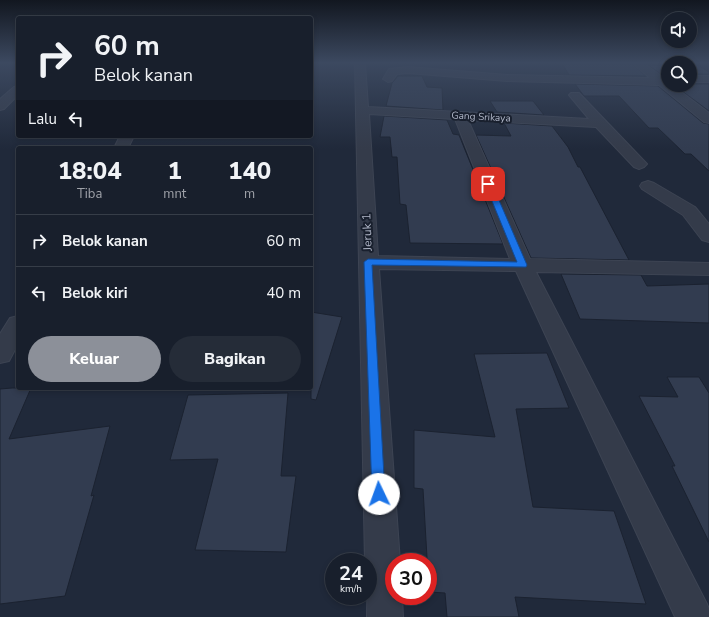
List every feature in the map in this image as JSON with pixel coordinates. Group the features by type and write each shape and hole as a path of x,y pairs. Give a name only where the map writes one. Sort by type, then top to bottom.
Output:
{"street":[{"path":"0,106 15,92"},
{"name":"Jeruk 1","path":"361,92 384,617"},
{"path":"677,92 709,119"},
{"path":"575,95 600,124 639,164"},
{"name":"Gang Srikaya","path":"362,110 600,124"},
{"path":"460,116 523,265 694,617"},
{"path":"648,186 689,211 709,236"},
{"path":"368,262 709,269"},
{"path":"0,354 16,327"}],"building":[{"path":"390,92 442,92 443,110 386,106"},
{"path":"581,92 665,92 703,123 709,124 709,171 691,154 685,154 658,128 649,128 619,96 584,96"},
{"path":"683,92 697,92 709,92 709,111"},
{"path":"490,101 533,101 544,115 497,112"},
{"path":"384,116 447,120 453,134 459,135 503,244 410,243 406,205 400,204 397,157 392,157 390,137 380,137"},
{"path":"504,123 552,126 568,147 578,167 580,167 629,260 531,258 476,135 511,136"},
{"path":"561,274 641,275 647,286 709,284 709,323 580,319"},
{"path":"313,312 342,317 316,400 311,399 311,390 313,390"},
{"path":"547,353 569,408 516,409 533,507 614,511 646,604 515,597 519,617 447,617 445,593 437,592 437,553 427,553 423,489 414,488 414,430 495,437 474,354"},
{"path":"667,377 699,377 709,393 709,542 672,466 675,466 639,396 678,397"},
{"path":"16,388 16,390 30,390 9,439 110,426 91,496 94,495 65,596 0,604 0,389"},
{"path":"288,393 281,476 296,476 286,552 195,550 218,459 170,460 188,395"}],"route":[{"path":"379,494 368,262 523,265 488,184"}]}
